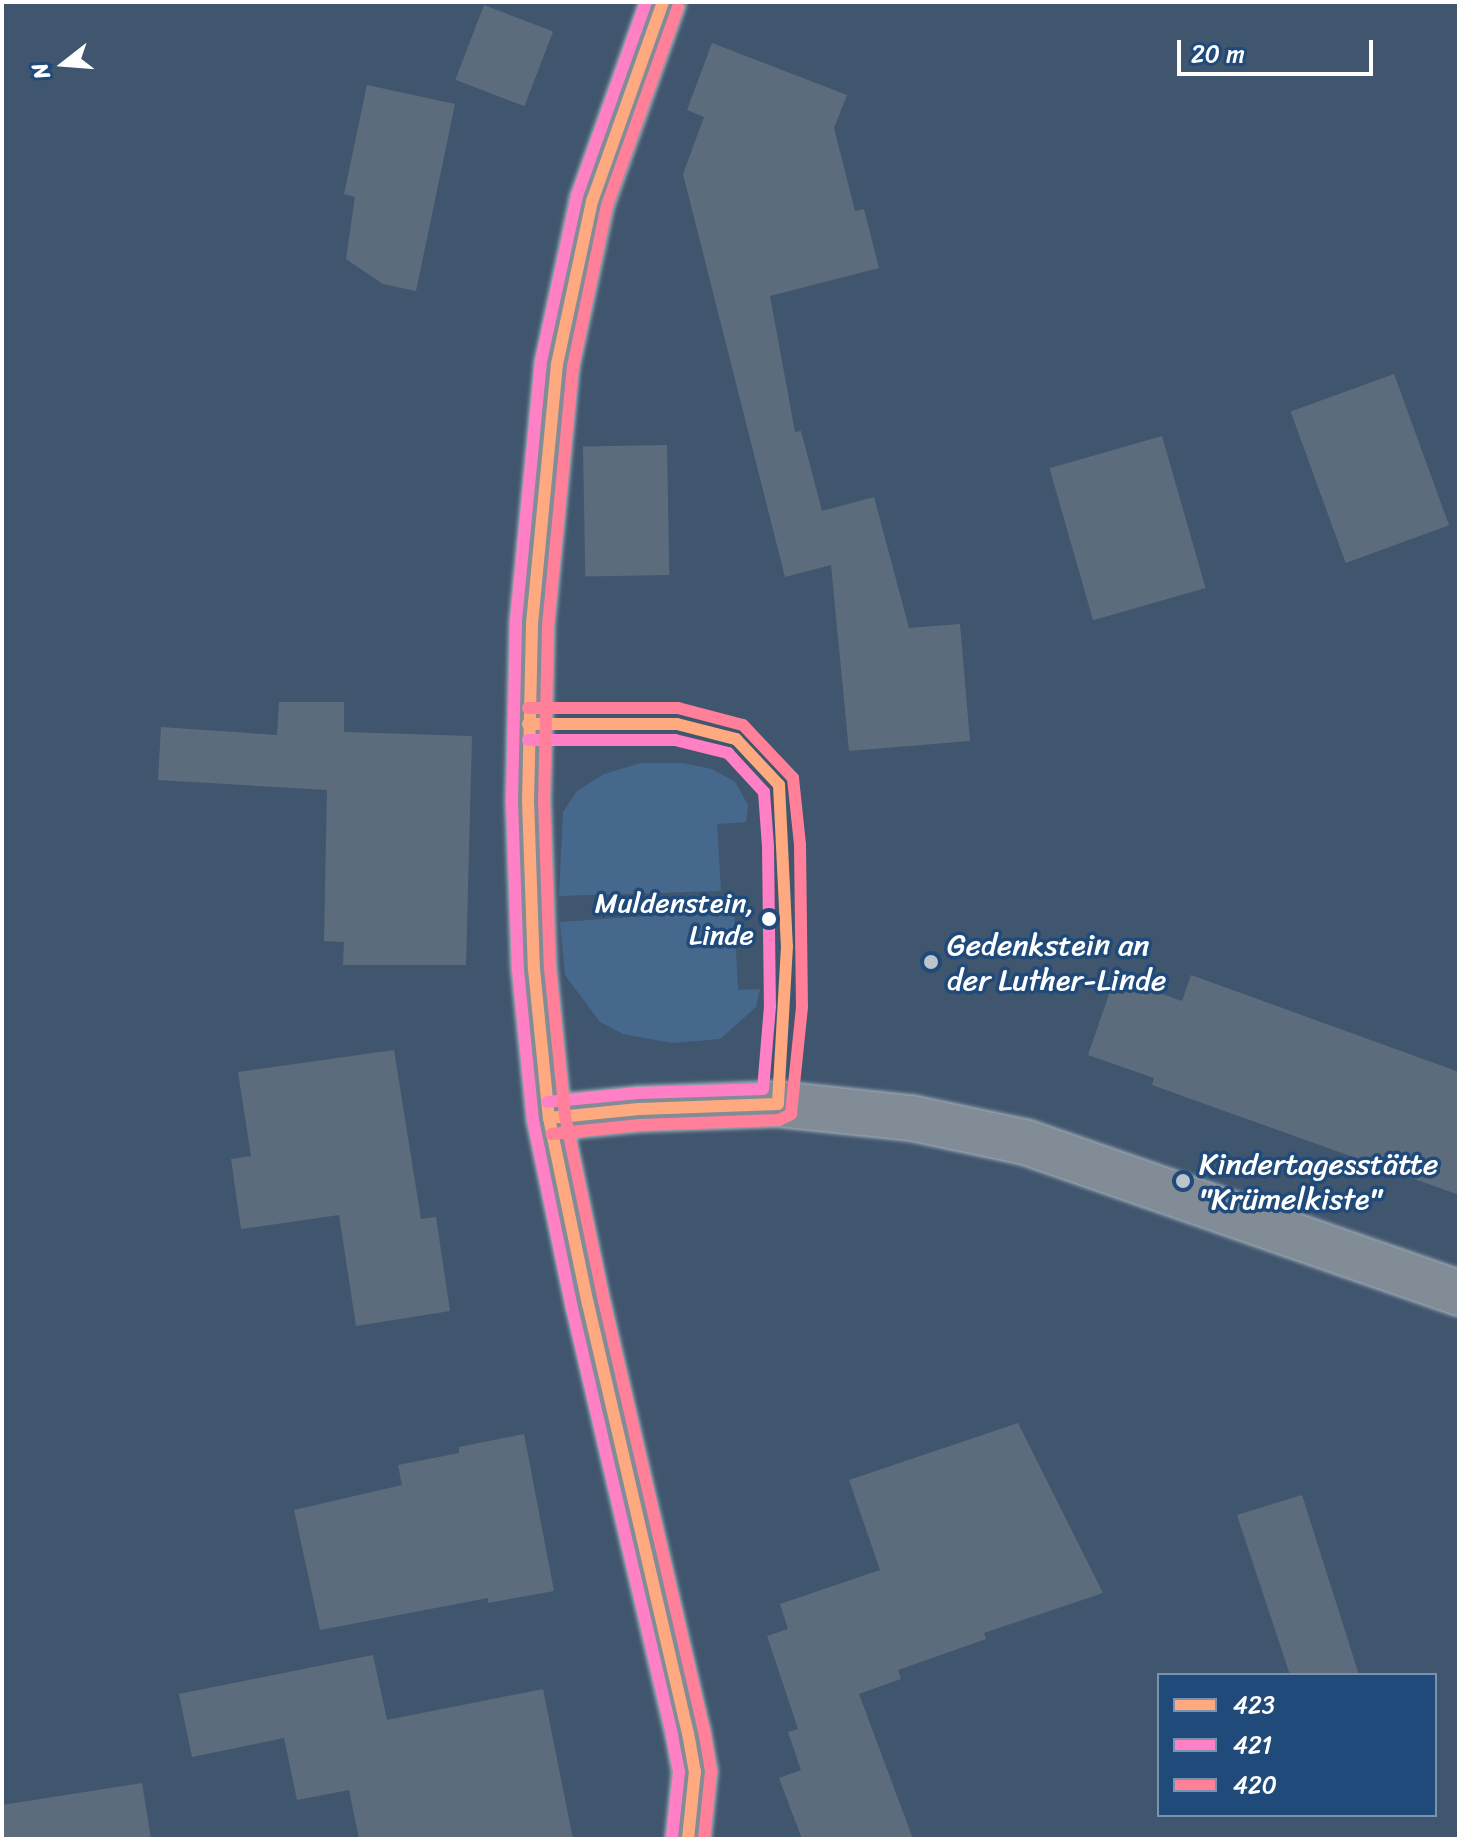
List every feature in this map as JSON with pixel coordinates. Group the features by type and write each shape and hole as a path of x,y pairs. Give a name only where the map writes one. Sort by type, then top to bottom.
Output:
{"main road":[{"path":"663,2 592,201 557,364 532,625 528,800 534,969 549,1118 588,1304 688,1733 695,1771 688,1839"},
{"path":"549,1118 639,1109 778,1104 911,1118 1025,1142 1459,1293"}],"shaded area":[{"path":"641,763 682,763 712,769 735,782 748,805 746,822 717,824 721,891 559,896 563,812 577,791 604,774"},
{"path":"734,910 738,990 760,989 756,1007 720,1039 672,1043 623,1034 600,1022 565,975 560,922"}],"building":[{"path":"484,5 553,32 524,106 455,80"},
{"path":"712,43 847,95 834,128 855,211 864,209 879,268 770,296 795,432 801,431 822,511 874,497 909,628 960,624 970,741 849,751 831,565 785,577 683,174 704,117 687,110"},
{"path":"367,85 455,104 416,291 383,284 346,259 355,197 344,194"},
{"path":"1394,374 1449,525 1346,563 1291,412"},
{"path":"1162,436 1206,588 1093,620 1050,468"},
{"path":"667,445 669,575 585,576 583,446"},
{"path":"279,702 344,702 344,732 472,736 466,965 343,965 344,942 324,941 327,790 158,780 161,727 277,735"},
{"path":"1191,975 1459,1072 1459,1195 1152,1085 1154,1078 1088,1055 1115,977 1182,1001"},
{"path":"394,1050 421,1219 436,1217 450,1311 356,1326 339,1215 241,1229 231,1159 251,1156 238,1072"},
{"path":"1018,1423 1103,1593 984,1633 986,1639 898,1670 901,1679 859,1694 913,1839 802,1839 779,1778 801,1770 788,1732 798,1729 767,1636 788,1629 780,1604 880,1570 849,1480"},
{"path":"524,1434 554,1591 488,1603 488,1598 320,1630 294,1510 402,1485 398,1465 459,1453 459,1447"},
{"path":"1302,1495 1358,1673 1289,1673 1237,1515"},
{"path":"373,1655 387,1720 543,1689 573,1839 359,1839 349,1790 297,1800 284,1738 192,1757 179,1694"},
{"path":"142,1783 151,1839 2,1839 2,1805"}],"transit line":[{"name":"421","path":"646,2 577,196 541,361 516,623 512,801 518,970 533,1120 572,1308 679,1772 672,1837"},
{"name":"423","path":"663,2 592,201 557,364 532,625 528,800 534,969 549,1118 588,1304 688,1733 695,1771 688,1839"},
{"name":"420","path":"678,7 607,205 573,366 548,626 544,800 550,968 565,1116 604,1301 704,1730 711,1771 704,1839"},
{"name":"420","path":"528,708 678,708 743,725 793,778 800,845 802,1007 791,1114 779,1120 640,1125 551,1134"},
{"name":"423","path":"528,724 677,724 736,739 779,785 787,946 778,1104"},
{"name":"421","path":"528,740 675,740 728,753 764,792 768,847 770,1006 763,1089 638,1093 547,1102"},
{"name":"423","path":"549,1118 639,1109 778,1104"}],"place":[{"name":"Muldenstein, Linde","path":"769,919"},
{"name":"Gedenkstein an der Luther-Linde","path":"931,962"},
{"name":"Kindertagesstätte \"Krümelkiste\"","path":"1183,1181"}]}
